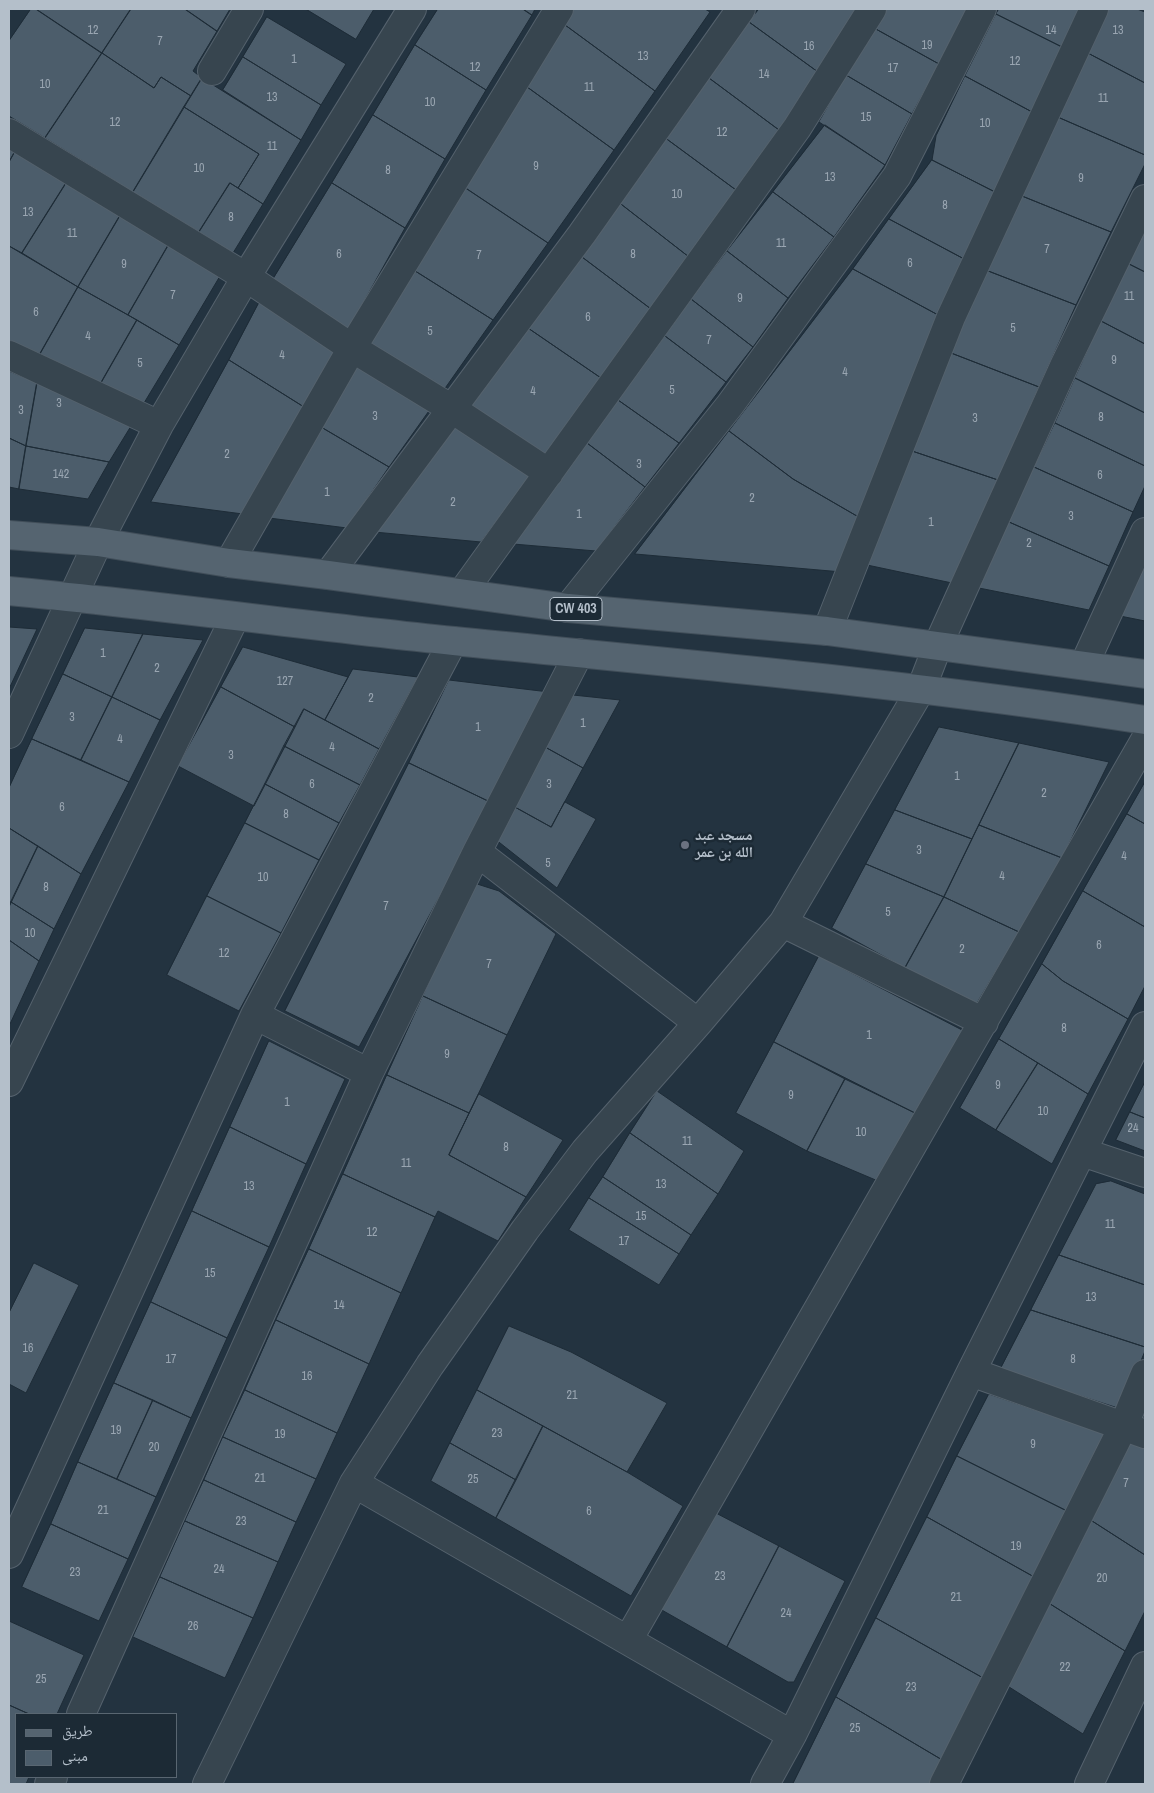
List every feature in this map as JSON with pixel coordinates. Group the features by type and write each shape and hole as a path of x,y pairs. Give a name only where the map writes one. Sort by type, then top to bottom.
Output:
{"main road":[{"name":"CW 403","path":"9,535 98,542 229,563 568,608 827,631 1145,674"},
{"path":"9,591 453,641 921,689 1065,707 1145,720"}],"street":[{"path":"212,71 249,9"},
{"path":"9,734 98,542 160,425 246,277 412,9"},
{"path":"229,563 352,348 559,9"},
{"path":"328,575 582,234 741,9"},
{"path":"462,593 797,128 872,9"},
{"path":"568,608 730,405 898,176 982,9"},
{"path":"827,631 951,317 1094,9"},
{"path":"9,133 246,277 352,348 452,409 548,473"},
{"path":"208,1784 354,1483 430,1365 543,1206 585,1151 783,923 921,689 938,645 1065,364 1145,199"},
{"path":"9,356 160,425"},
{"path":"1084,665 1145,532"},
{"path":"9,1082 234,617"},
{"path":"9,1554 255,1015 453,641"},
{"path":"81,1713 369,1073 477,852 579,653"},
{"path":"628,1640 1145,740"},
{"path":"477,852 698,1023"},
{"path":"783,923 984,1022"},
{"path":"255,1015 369,1073"},
{"path":"765,1784 792,1735 971,1372 1145,1026"},
{"path":"1082,1152 1145,1173"},
{"path":"971,1372 1134,1430"},
{"path":"944,1784 1134,1430 1145,1374"},
{"path":"354,1483 792,1735"},
{"path":"1089,1784 1145,1666"}],"building":[{"path":"31,9 36,9 102,53 45,138 9,116 9,41"},
{"path":"36,9 131,9 102,53"},
{"path":"131,9 185,9 217,31 193,71 202,78 191,96 161,77 154,88 102,53"},
{"path":"185,9 230,9 217,31"},
{"path":"306,9 374,9 356,39"},
{"path":"438,9 523,9 532,15 486,90 415,45"},
{"path":"523,9 535,9 532,15"},
{"path":"569,9 705,9 710,12 655,91 561,22"},
{"path":"759,9 859,9 818,72 749,22"},
{"path":"886,9 968,9 939,64 874,28"},
{"path":"999,9 1082,9 1064,48 996,14"},
{"path":"1101,9 1137,9 1145,12 1145,83 1082,50"},
{"path":"996,14 1064,48 1034,113 965,76"},
{"path":"267,17 346,64 321,105 243,57"},
{"path":"561,22 655,91 614,150 523,84"},
{"path":"749,22 818,72 779,130 709,78"},
{"path":"874,28 939,64 912,114 846,75"},
{"path":"415,45 486,90 445,159 373,115"},
{"path":"1082,50 1145,83 1145,155 1053,115"},
{"path":"102,53 154,88 161,77 191,96 133,192 45,138"},
{"path":"243,57 321,105 301,140 223,90"},
{"path":"846,75 912,114 885,165 819,122"},
{"path":"965,76 1034,113 997,193 932,160 936,136"},
{"path":"202,78 301,140 263,204 238,188 259,154 184,107"},
{"path":"709,78 779,130 736,190 664,137"},
{"path":"523,84 614,150 548,243 461,185"},
{"path":"184,107 259,154 238,188 230,183 199,232 133,192"},
{"path":"373,115 445,159 405,228 332,183"},
{"path":"1053,115 1145,155 1145,164 1111,232 1017,194"},
{"path":"825,125 885,165 834,237 773,192"},
{"path":"664,137 736,190 689,257 617,201"},
{"path":"9,143 17,148 9,162"},
{"path":"17,148 68,180 22,253 9,246 9,162"},
{"path":"932,160 997,193 966,260 889,219"},
{"path":"68,180 121,214 78,287 22,253"},
{"path":"230,183 263,204 233,253 199,232"},
{"path":"332,183 405,228 348,330 272,281"},
{"path":"461,185 548,243 493,320 412,269"},
{"path":"773,192 834,237 788,298 727,251"},
{"path":"1017,194 1111,232 1076,305 983,269"},
{"path":"617,201 689,257 651,309 578,254"},
{"path":"121,214 169,244 128,315 78,287"},
{"path":"889,219 966,260 940,316 853,269"},
{"path":"1145,230 1145,272 1129,264"},
{"path":"169,244 220,276 179,345 128,315"},
{"path":"9,246 78,287 40,354 9,340"},
{"path":"727,251 788,298 753,347 691,299"},
{"path":"578,254 651,309 601,378 525,326"},
{"path":"1129,264 1145,272 1145,344 1101,321"},
{"path":"412,269 493,320 441,394 368,345"},
{"path":"853,269 940,316 862,519 793,479 729,431"},
{"path":"983,269 1076,305 1039,387 951,353"},
{"path":"78,287 137,320 101,383 40,354"},
{"path":"691,299 753,347 726,382 665,336"},
{"path":"260,301 335,351 304,407 229,360"},
{"path":"137,320 179,345 144,403 101,383"},
{"path":"1101,321 1145,344 1145,413 1075,378"},
{"path":"525,326 601,378 543,458 466,406"},
{"path":"665,336 726,382 679,443 618,400"},
{"path":"951,353 1039,387 998,480 912,451"},
{"path":"229,360 304,407 243,514 151,502"},
{"path":"359,360 431,408 389,467 321,427"},
{"path":"9,371 37,383 26,446 9,438"},
{"path":"1075,378 1145,413 1145,466 1055,423"},
{"path":"37,383 131,426 109,462 26,446"},
{"path":"618,400 679,443 645,487 587,443"},
{"path":"454,421 532,473 481,542 374,532"},
{"path":"1055,423 1145,466 1145,486 1133,512 1034,467"},
{"path":"321,427 389,467 347,528 269,518"},
{"path":"729,431 793,479 862,519 842,572 635,554"},
{"path":"9,438 26,446 19,489 9,487"},
{"path":"587,443 645,487 596,551 513,544"},
{"path":"26,446 109,462 88,499 19,489"},
{"path":"912,451 998,480 952,583 867,565"},
{"path":"1034,467 1133,512 1109,566 1009,522"},
{"path":"1009,522 1109,566 1089,610 979,588"},
{"path":"1145,562 1145,621 1120,616"},
{"path":"9,627 37,629 9,689"},
{"path":"85,628 143,634 112,697 63,674"},
{"path":"143,634 203,640 160,720 112,697"},
{"path":"243,647 348,677 325,720 304,709 295,727 221,687"},
{"path":"353,669 418,677 379,749 325,720"},
{"path":"63,674 112,697 81,760 32,739"},
{"path":"449,680 549,692 490,802 409,763"},
{"path":"221,687 295,727 254,806 178,766"},
{"path":"573,695 620,700 583,768 545,747"},
{"path":"112,697 160,720 129,782 81,760"},
{"path":"304,709 379,749 360,785 284,746"},
{"path":"939,727 1019,743 972,839 895,810"},
{"path":"32,739 129,782 81,874 9,828 9,788"},
{"path":"1019,743 1109,762 1062,858 979,825"},
{"path":"284,746 360,785 339,823 265,784"},
{"path":"545,747 583,768 551,827 513,806"},
{"path":"409,763 490,802 359,1047 285,1011"},
{"path":"1145,782 1145,824 1127,814"},
{"path":"265,784 339,823 319,860 245,823"},
{"path":"565,802 596,819 557,888 495,839 513,806 551,827"},
{"path":"895,810 972,839 944,897 866,864"},
{"path":"1127,814 1145,824 1145,927 1083,891"},
{"path":"245,823 319,860 281,933 207,896"},
{"path":"979,825 1062,858 1019,932 944,897"},
{"path":"9,828 38,846 9,907"},
{"path":"38,846 81,874 54,929 11,902"},
{"path":"866,864 944,897 905,968 832,928"},
{"path":"474,883 499,891 556,934 507,1035 423,996"},
{"path":"1083,891 1145,927 1145,986 1128,1019 1063,981 1042,964"},
{"path":"207,896 281,933 239,1011 167,975"},
{"path":"944,897 1019,932 977,1003 905,968"},
{"path":"11,902 54,929 39,961 9,940 9,907"},
{"path":"9,940 39,961 10,1024 9,1023"},
{"path":"819,956 964,1031 917,1114 774,1042"},
{"path":"1042,964 1063,981 1128,1019 1088,1094 999,1039"},
{"path":"423,996 507,1035 469,1113 387,1075"},
{"path":"999,1039 1038,1063 996,1130 960,1108"},
{"path":"269,1041 345,1079 306,1164 230,1127"},
{"path":"774,1042 845,1079 807,1151 736,1113"},
{"path":"1038,1063 1088,1094 1052,1164 996,1130"},
{"path":"387,1075 469,1113 449,1155 526,1197 498,1241 438,1211 435,1217 343,1174"},
{"path":"845,1079 917,1114 878,1181 807,1151"},
{"path":"1145,1082 1145,1118 1130,1112"},
{"path":"657,1091 744,1151 718,1194 630,1133"},
{"path":"479,1094 563,1140 526,1197 449,1155"},
{"path":"1130,1112 1145,1118 1145,1151 1116,1140"},
{"path":"230,1127 306,1164 269,1247 192,1211"},
{"path":"630,1133 718,1194 691,1235 603,1177"},
{"path":"343,1174 435,1217 401,1293 309,1249"},
{"path":"603,1177 691,1235 679,1254 589,1198"},
{"path":"1111,1181 1145,1194 1145,1285 1059,1255 1096,1184"},
{"path":"589,1198 679,1254 659,1285 569,1230"},
{"path":"192,1211 269,1247 227,1338 151,1302"},
{"path":"309,1249 401,1293 369,1364 276,1320"},
{"path":"1059,1255 1145,1285 1145,1347 1031,1310"},
{"path":"34,1263 79,1285 26,1393 9,1384 9,1313"},
{"path":"151,1302 227,1338 191,1418 114,1383"},
{"path":"1031,1310 1145,1347 1121,1409 1000,1370"},
{"path":"276,1320 369,1364 337,1433 245,1390"},
{"path":"509,1326 571,1352 667,1403 627,1472 477,1390"},
{"path":"114,1383 153,1400 117,1479 78,1462"},
{"path":"245,1390 337,1433 316,1479 223,1437"},
{"path":"477,1390 543,1426 516,1480 450,1443"},
{"path":"989,1394 1108,1435 1069,1512 957,1456"},
{"path":"153,1400 191,1418 156,1497 117,1479"},
{"path":"543,1426 627,1472 683,1506 631,1596 496,1518"},
{"path":"223,1437 316,1479 296,1522 204,1480"},
{"path":"1128,1442 1145,1448 1145,1555 1089,1519"},
{"path":"450,1443 516,1480 496,1518 431,1481"},
{"path":"957,1456 1069,1512 1036,1578 927,1517"},
{"path":"78,1462 156,1497 128,1559 51,1524"},
{"path":"204,1480 296,1522 278,1562 185,1521"},
{"path":"714,1512 779,1546 727,1647 660,1609"},
{"path":"927,1517 1036,1578 985,1679 876,1618"},
{"path":"1089,1519 1145,1555 1145,1611 1125,1651 1047,1602"},
{"path":"185,1521 278,1562 253,1618 160,1577"},
{"path":"51,1524 128,1559 99,1621 22,1587"},
{"path":"779,1546 845,1581 794,1682 788,1682 727,1647"},
{"path":"160,1577 253,1618 225,1678 133,1637"},
{"path":"1047,1602 1125,1651 1083,1734 1006,1685"},
{"path":"876,1618 985,1679 944,1761 836,1697"},
{"path":"9,1621 84,1655 57,1713 27,1713 9,1705"},
{"path":"836,1697 944,1761 932,1784 793,1784"},
{"path":"9,1705 27,1713 15,1713 15,1778 29,1778 26,1784 9,1784"}],"place":[{"name":"مسجد عبد الله بن عمر","path":"685,845"}]}
